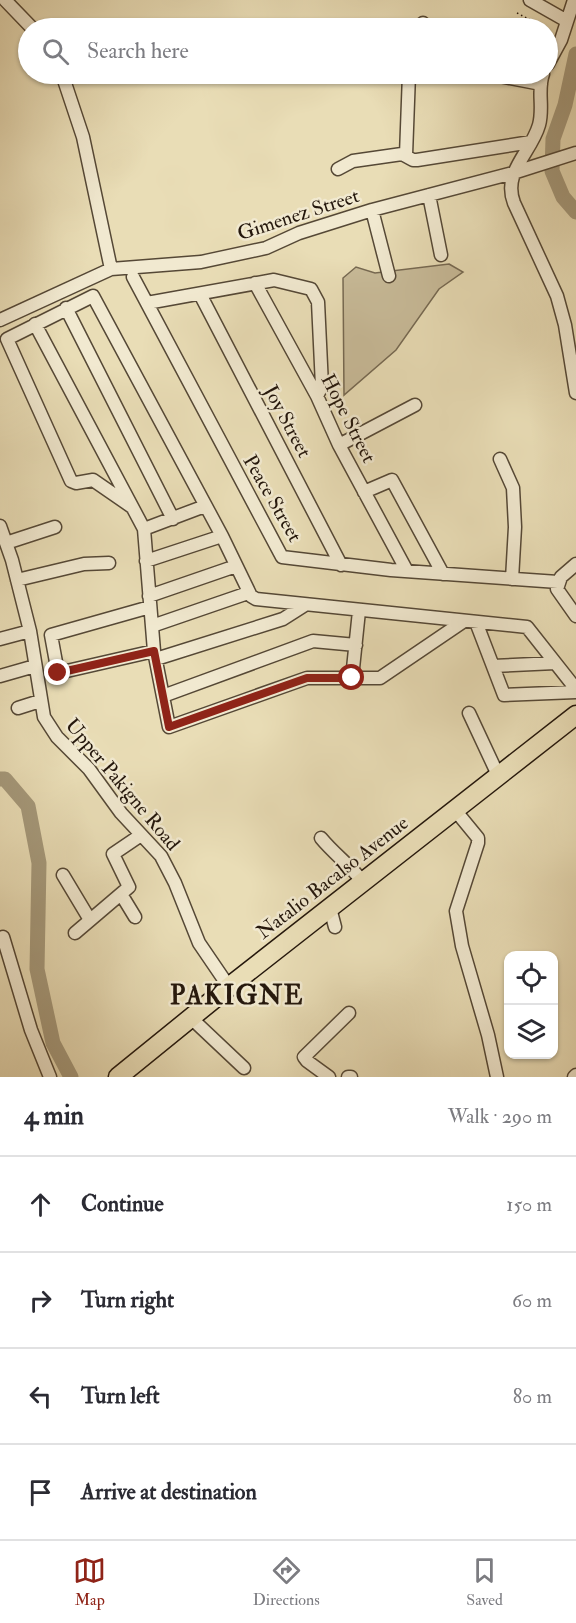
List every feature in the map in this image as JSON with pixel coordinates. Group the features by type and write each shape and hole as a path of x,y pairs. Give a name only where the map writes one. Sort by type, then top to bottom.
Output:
{"highway":[{"name":"Natalio Bacalso Avenue","path":"119,1076 576,715"}],"street":[{"path":"5,0 22,18"},
{"path":"530,0 567,21"},
{"path":"558,46 574,0"},
{"path":"65,84 83,137 111,269"},
{"path":"406,155 409,84"},
{"path":"542,84 539,126 513,173 510,181 511,195 556,296 565,325 576,393"},
{"path":"338,169 357,160 402,154 412,160 417,160 531,142"},
{"name":"Gimenez Street","path":"0,320 111,269 201,262 266,248 299,233 372,210 513,173 576,153"},
{"path":"429,195 441,255"},
{"path":"372,210 389,276"},
{"name":"Peace Street","path":"133,278 280,555 287,558 341,565 558,582"},
{"path":"147,303 274,280 311,289 318,302 322,386 317,396"},
{"name":"Hope Street","path":"255,283 317,396 339,445 407,571"},
{"name":"Joy Street","path":"200,294 341,565"},
{"path":"132,507 94,481 76,483 71,481 7,339 93,296 222,536 248,593 256,599 305,605 527,627 576,691"},
{"path":"66,308 173,519"},
{"path":"35,324 144,529 155,655 169,727 307,678 380,678 470,622"},
{"path":"339,445 415,405"},
{"path":"500,459 513,488 515,527 512,579"},
{"path":"364,492 392,480 443,574"},
{"path":"144,529 205,506"},
{"name":"Upper Pakigne Road","path":"0,526 6,543 6,560 17,580 30,631 44,717 57,737 88,769 121,813 161,856 175,883 199,943 229,987"},
{"path":"6,543 55,527"},
{"path":"146,561 222,536"},
{"path":"17,580 84,564 109,563"},
{"path":"576,564 558,582 558,591 576,616"},
{"path":"236,566 150,602 51,635 58,673 155,655 283,619 305,605"},
{"path":"152,626 248,593"},
{"path":"352,678 359,611"},
{"path":"470,622 493,666 504,695 576,691"},
{"path":"0,639 30,631"},
{"path":"164,696 313,641 356,645"},
{"path":"493,666 555,663"},
{"path":"0,676 35,666"},
{"path":"18,708 40,701"},
{"path":"469,713 498,775"},
{"path":"455,810 478,838 456,911 462,946 488,1035 497,1077"},
{"path":"75,933 129,886 113,853 141,835"},
{"path":"321,838 344,863 356,872 363,882"},
{"path":"63,875 90,920"},
{"path":"121,894 135,917"},
{"path":"330,908 335,927"},
{"path":"3,937 31,1030 50,1077"},
{"path":"329,1077 304,1057 349,1013"},
{"path":"191,1018 244,1068"}],"path":[{"path":"517,13 527,18"}],"shaded area":[{"path":"449,264 463,272 439,289 396,350 344,395 343,278 356,267 375,273"}],"waterway":[{"path":"576,54 565,105 553,139 552,171 563,197 576,212"},
{"path":"0,779 5,779 28,806 39,863 37,969 53,1043 71,1077"}],"district":[{"name":"PAKIGNE","path":"237,995"}],"route":[{"path":"58,673 154,651 169,727 307,678 352,678"}]}
